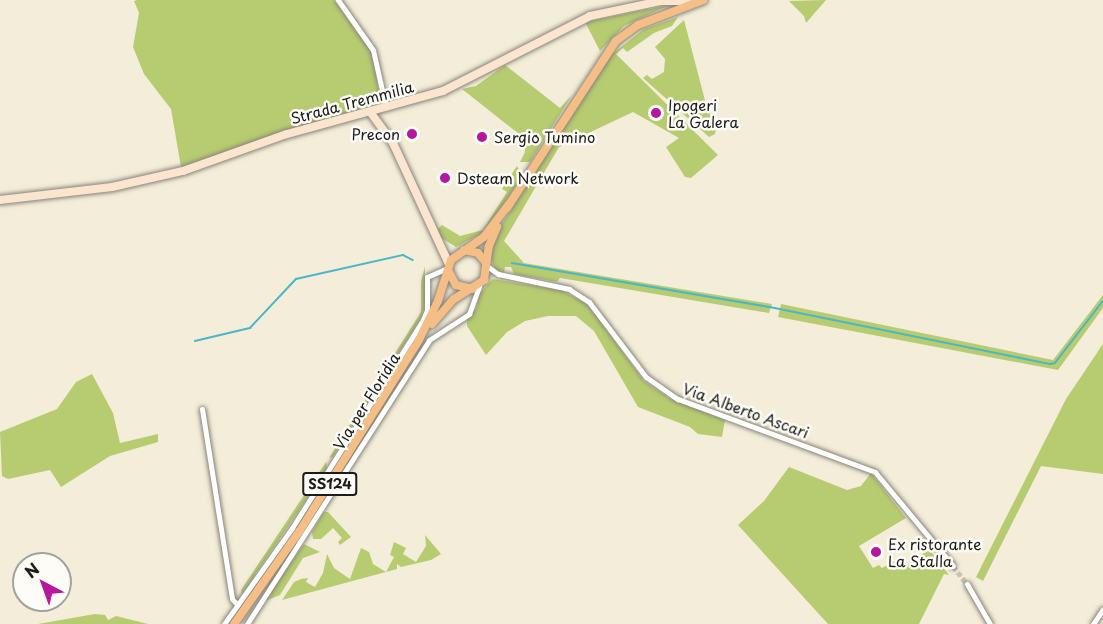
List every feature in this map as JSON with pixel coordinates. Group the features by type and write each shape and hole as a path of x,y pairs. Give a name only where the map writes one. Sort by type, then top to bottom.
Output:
{"main road":[{"name":"Strada Tremmilia","path":"0,200 112,187 160,177 287,134 371,113 443,91 590,16 661,1 701,1"},
{"path":"419,340 449,267 462,251 484,237 509,204 616,41 638,25 701,1"},
{"path":"371,113 393,143 427,220 441,244 452,281 464,291"},
{"path":"419,340 444,308 464,291 480,284 494,233 509,204"},
{"path":"441,244 462,251 478,253 487,265"},
{"name":"Via per Floridia","path":"234,624 324,493 419,340"}],"street":[{"path":"338,0 373,50 386,108"},
{"path":"247,624 429,340 469,314 480,284 498,274 487,265"},
{"path":"224,624 304,508 423,320 427,310 427,277 449,267"},
{"name":"Via Alberto Ascari","path":"498,274 569,289 589,302 640,370 678,399 875,472 952,567"},
{"path":"464,291 473,305"},
{"path":"202,409 232,599 238,604"},
{"path":"966,585 990,624"},
{"path":"1093,624 1103,609"}],"green space":[{"path":"334,0 373,54 380,102 181,167 171,109 144,74 133,47 139,13 134,1"},
{"path":"826,0 806,23 804,16 789,1"},
{"path":"669,5 624,26 600,51 585,22"},
{"path":"678,17 672,26 654,33 627,52 623,48 616,54 718,155 691,178 685,177 666,147 679,138 633,112 559,147 504,241 524,263 772,304 769,313 560,278 557,282 514,274 511,267 505,267 504,273 495,269 491,259 496,233 611,55 644,29"},
{"path":"684,20 707,108 716,126 715,134 709,137 643,78 647,75 652,79 664,72 665,59 655,47"},
{"path":"505,65 560,108 572,95 530,162 520,162 525,152 524,138 462,89 476,86"},
{"path":"517,166 522,176 486,231 456,247 440,237 437,230 442,225 460,236 483,230 507,192 502,189"},
{"path":"425,266 425,305 421,318 333,457 329,458 421,312 421,282"},
{"path":"493,279 561,290 587,304 644,381 669,398 725,420 722,437 698,434 690,427 638,407 594,331 576,316 548,316 525,321 507,332 486,355 467,326 467,318 476,309 480,293"},
{"path":"1103,295 1103,308 1058,370 778,317 781,304 1053,360"},
{"path":"1103,344 1103,474 1041,466 983,581 976,577 1066,399"},
{"path":"92,374 113,413 120,443 158,434 158,442 110,456 61,487 50,470 8,479 2,476 0,432 57,409 76,382"},
{"path":"326,462 327,469 242,594 241,590"},
{"path":"789,467 847,490 861,486 871,473 906,518 859,546 873,568 879,565 882,568 899,559 907,565 929,549 949,575 944,574 919,624 828,624 738,525 764,501"},
{"path":"324,512 328,512 351,537 340,545 338,542 342,538 333,528 321,539 313,539 312,532"},
{"path":"425,535 441,554 431,560 401,567 397,564 397,569 386,572 394,557 390,555 394,542 406,548 403,554 416,562 426,546"},
{"path":"304,544 320,552 303,558 280,595 263,602"},
{"path":"361,548 369,552 373,564 386,572 282,600 294,582 301,579 308,578 306,582 315,587 323,573 327,554 334,568 350,579"},
{"path":"95,614 105,615 108,620 116,616 148,624 38,624"}],"waterway":[{"path":"195,341 250,328 296,279 403,255 413,260"},
{"path":"512,263 770,307 1050,364 1055,363 1103,301"}],"tunnel":[{"path":"953,566 967,584"}],"place":[{"name":"Ipogeri La Galera","path":"656,113"},
{"name":"Precon","path":"412,134"},
{"name":"Sergio Tumino","path":"482,137"},
{"name":"Dsteam Network","path":"445,178"},
{"name":"Ex ristorante La Stalla","path":"876,552"}]}
